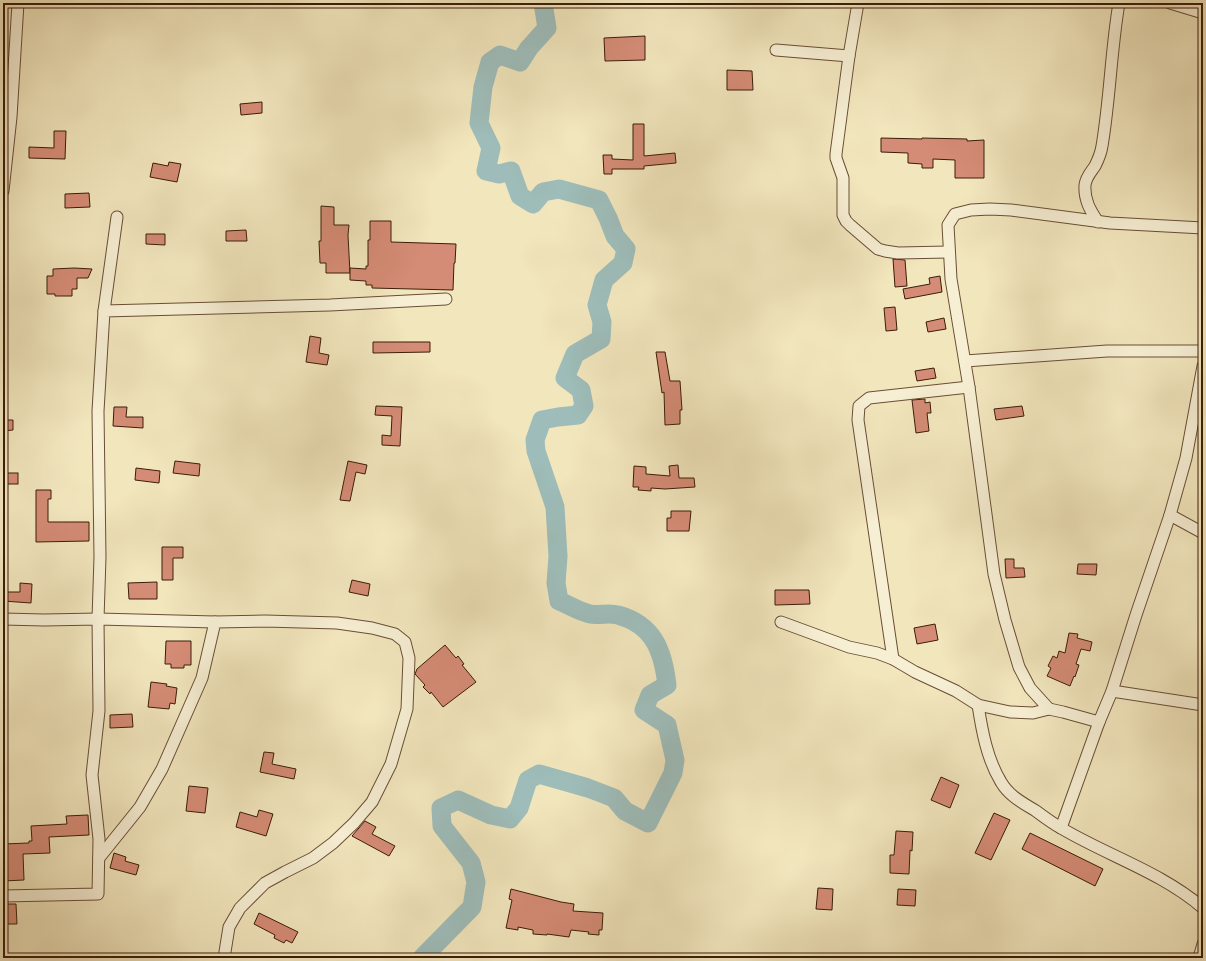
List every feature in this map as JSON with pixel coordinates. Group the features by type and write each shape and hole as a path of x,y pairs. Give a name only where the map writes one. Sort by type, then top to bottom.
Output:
{"street":[{"path":"3,191 12,117 18,3"},
{"path":"858,3 849,56 836,154 836,158 844,178 844,217 850,225 878,249 898,253 948,252"},
{"path":"1098,222 1087,204 1085,186 1086,180 1095,166 1102,147 1114,35 1119,3"},
{"path":"1170,3 1203,13"},
{"path":"776,50 849,56"},
{"path":"1049,710 1030,688 1019,667 1005,620 994,574 969,387 951,279 948,252 948,225 955,214 966,211 990,209 1011,210 1098,222 1203,228"},
{"path":"3,896 98,894 99,839 92,775 99,711 98,619 100,557 98,411 104,311 117,217"},
{"path":"104,311 330,305 446,299"},
{"path":"965,361 1107,351 1203,351"},
{"path":"1061,828 1112,691 1170,515 1186,458 1203,366"},
{"path":"893,659 858,420 858,406 869,398 969,387"},
{"path":"1170,515 1203,533"},
{"path":"3,619 98,619 215,622 265,621 338,624 372,628 395,634 404,642 409,658 407,709 391,764 372,802 354,823 333,843 313,858 265,884 240,908 229,927 224,958"},
{"path":"99,858 140,807 162,769 202,678 215,622"},
{"path":"781,622 849,647 877,653 893,659 915,672 956,691 978,705 1010,712 1033,713 1049,710 1063,712 1100,722"},
{"path":"1112,691 1203,705"},
{"path":"978,705 982,731 991,760 1002,783 1014,797 1061,828 1158,876 1189,896 1203,908"},
{"path":"1199,958 1203,944"}],"building":[{"path":"645,36 645,60 605,61 604,38"},
{"path":"727,70 752,71 753,90 727,90"},
{"path":"262,102 262,113 241,115 240,104"},
{"path":"633,124 644,124 644,156 675,153 676,163 644,166 644,169 612,169 612,174 604,174 603,155 612,155 612,159 633,160"},
{"path":"54,131 66,131 65,159 29,158 29,147 54,148"},
{"path":"881,138 967,139 967,141 984,140 984,178 955,178 955,160 933,159 933,168 922,168 922,164 908,163 908,153 881,152"},
{"path":"169,162 181,164 177,182 150,177 153,163 168,166"},
{"path":"89,193 90,207 65,208 65,194"},
{"path":"321,206 334,207 334,225 349,225 348,235 350,273 326,273 326,263 320,263 319,241 321,241"},
{"path":"370,221 391,221 391,242 456,244 453,290 372,288 372,285 366,285 366,281 350,280 350,268 366,269 366,266 368,266"},
{"path":"246,230 247,241 226,241 226,231"},
{"path":"146,234 165,234 165,245 146,244"},
{"path":"893,259 905,260 907,286 895,287"},
{"path":"53,269 92,269 88,278 77,278 77,289 72,289 72,296 55,296 55,294 47,294 47,276 53,276"},
{"path":"940,276 942,292 905,299 903,289 930,284 929,278"},
{"path":"895,307 897,330 886,331 884,308"},
{"path":"944,318 946,329 928,332 926,322"},
{"path":"310,336 321,338 319,353 329,355 327,365 306,362"},
{"path":"373,342 430,342 430,352 373,353"},
{"path":"656,352 665,352 670,381 680,381 682,410 680,410 680,424 665,425 664,392 662,393"},
{"path":"934,368 936,378 917,381 915,371"},
{"path":"925,399 925,403 930,402 931,413 927,413 929,431 916,433 912,400"},
{"path":"376,406 402,407 400,446 382,445 382,435 391,436 392,416 375,415"},
{"path":"1022,406 1024,416 996,420 994,409"},
{"path":"114,407 127,407 126,417 143,417 143,428 113,426"},
{"path":"3,420 13,420 13,430 3,431"},
{"path":"175,461 200,464 199,476 173,473"},
{"path":"348,461 367,465 365,474 356,472 350,501 340,500"},
{"path":"678,465 679,478 694,478 695,487 665,489 651,488 651,491 638,490 639,487 633,487 634,466 646,467 646,474 670,476 669,466"},
{"path":"136,468 160,471 159,483 135,480"},
{"path":"6,473 18,473 18,484 6,484"},
{"path":"36,490 51,490 51,499 48,499 48,522 89,522 89,541 36,542"},
{"path":"671,511 691,511 689,531 667,531 667,518 671,518"},
{"path":"162,547 183,547 183,558 173,558 173,580 162,580"},
{"path":"1005,559 1014,559 1014,568 1024,568 1025,577 1006,578"},
{"path":"1078,564 1097,564 1096,575 1077,574"},
{"path":"352,580 370,584 368,596 349,592"},
{"path":"157,582 157,599 129,599 128,583"},
{"path":"20,583 32,584 31,603 3,601 3,592 20,592"},
{"path":"775,590 809,590 810,604 775,605"},
{"path":"935,624 938,640 917,644 914,628"},
{"path":"1069,633 1078,634 1077,638 1092,642 1090,651 1081,649 1076,664 1079,665 1070,686 1047,676 1051,668 1048,666 1053,656 1057,658 1059,651 1065,653"},
{"path":"166,641 191,641 191,665 184,665 184,668 171,668 171,664 165,664"},
{"path":"445,645 456,658 458,656 464,664 462,665 476,682 443,707 431,692 430,694 423,687 425,685 415,674 417,669"},
{"path":"151,682 167,684 166,686 177,688 175,704 170,703 169,709 148,707"},
{"path":"132,714 133,727 110,728 110,715"},
{"path":"264,752 274,753 272,764 296,769 294,779 260,772"},
{"path":"941,777 959,785 950,808 931,800"},
{"path":"189,786 208,788 205,813 186,811"},
{"path":"259,810 273,814 266,836 236,827 240,812 257,817"},
{"path":"994,813 1010,820 991,860 975,853"},
{"path":"88,815 89,835 49,837 50,853 23,854 24,880 3,881 3,844 29,843 29,841 32,841 31,826 67,824 66,816"},
{"path":"365,821 376,827 372,834 395,846 389,856 352,836"},
{"path":"896,831 913,832 912,851 910,850 909,874 890,873 890,855 894,855"},
{"path":"1030,833 1103,869 1095,886 1022,849"},
{"path":"114,853 126,857 125,861 139,865 136,875 110,868"},
{"path":"818,888 833,889 832,910 816,909"},
{"path":"511,889 574,904 573,911 603,913 602,930 599,930 599,935 571,930 569,937 533,934 533,930 518,927 518,930 506,928 512,900 509,899"},
{"path":"898,889 916,890 915,906 897,905"},
{"path":"3,904 16,904 17,924 3,924"},
{"path":"259,913 298,932 292,943 286,940 284,943 274,938 275,935 254,924"}],"waterway":[{"path":"422,958 472,907 476,882 471,863 442,826 441,808 458,800 491,815 510,819 519,808 528,780 539,774 588,788 614,798 625,811 648,823 673,773 675,760 667,725 644,710 650,695 667,685 663,661 654,641 640,625 630,619 615,614 586,613 559,601 556,583 558,556 555,507 536,451 535,440 542,420 578,415 584,406 581,390 565,378 575,354 601,339 602,322 597,305 604,280 623,263 626,249 615,236 599,200 559,189 543,192 533,204 520,196 511,171 499,174 486,171 491,148 479,123 483,87 490,62 500,55 520,62 529,48 547,28 543,3"}]}
